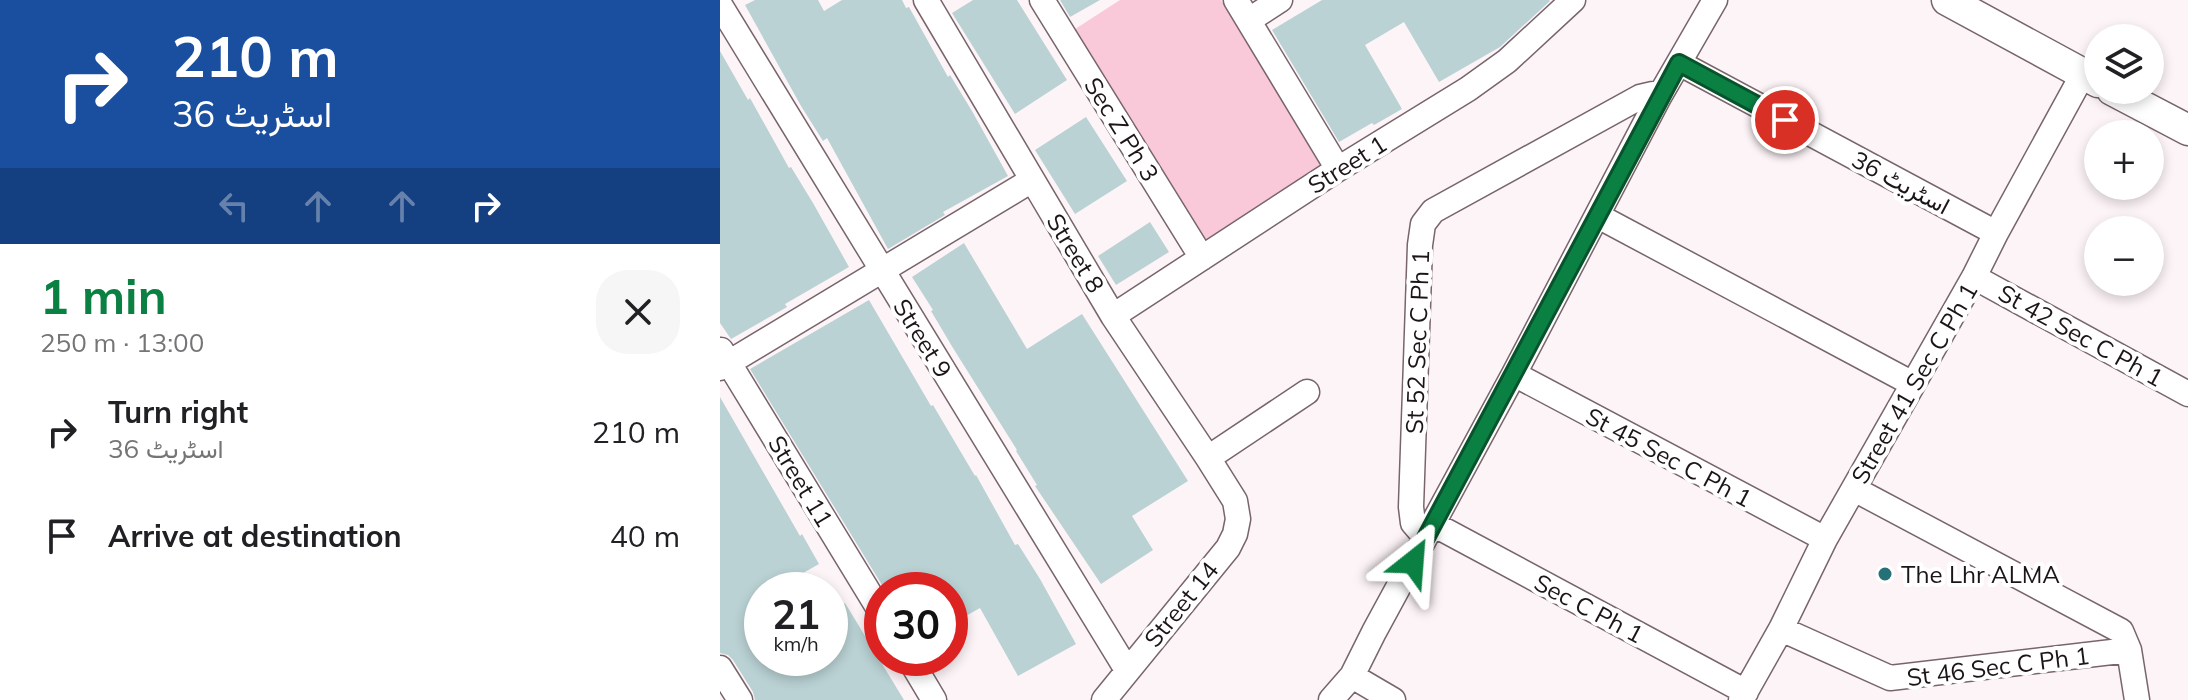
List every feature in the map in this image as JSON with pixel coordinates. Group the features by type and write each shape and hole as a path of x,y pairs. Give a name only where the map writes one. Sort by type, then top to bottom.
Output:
{"main road":[{"path":"1947,0 2084,68"},
{"path":"1988,0 2084,66"},
{"path":"2164,94 2188,107"},
{"path":"2139,104 2188,130"}],"street":[{"name":"Sec Z Ph 3","path":"1042,0 1202,258"},
{"path":"1280,0 1243,10 1338,169"},
{"name":"Street 1","path":"1113,316 1338,169 1468,89 1507,61 1573,0"},
{"path":"1331,700 1352,676 1659,97 1715,0"},
{"name":"Street 8","path":"929,1 1113,316 1235,501"},
{"name":"Street 9","path":"720,5 1127,670"},
{"name":"اسٹریٹ 36","path":"1679,63 1996,233"},
{"name":"Street 41 Sec C Ph 1","path":"1743,696 1781,629 1825,539 1996,233 2084,87"},
{"name":"St 52 Sec C Ph 1","path":"1429,531 1413,523 1411,507 1423,224 1433,211 1640,97 1653,94 1659,97"},
{"path":"723,359 1032,180"},
{"path":"1598,216 1913,384"},
{"name":"St 42 Sec C Ph 1","path":"1974,277 2188,394"},
{"name":"Street 11","path":"723,359 864,585"},
{"name":"St 45 Sec C Ph 1","path":"1514,374 1825,539"},
{"path":"1208,458 1307,392"},
{"path":"1854,489 2121,631 2129,650 2137,700"},
{"name":"Street 14","path":"1104,700 1228,548 1238,519 1235,501"},
{"name":"Sec C Ph 1","path":"1429,531 1743,696"},
{"name":"St 46 Sec C Ph 1","path":"1781,629 1890,678 2129,650"},
{"path":"720,668 740,700"},
{"path":"920,676 934,700"},
{"path":"1352,676 1393,700"}],"shaded area":[{"path":"1120,0 1221,0 1321,165 1199,244 1069,33"}],"building":[{"path":"755,0 818,0 824,11 842,0 902,0 972,111 1008,176 943,212 945,215 888,249 827,138 823,141 801,106 745,5"},
{"path":"973,0 1017,0 1067,80 1015,114 952,13"},
{"path":"1060,0 1100,0 1070,17"},
{"path":"1322,0 1550,1 1500,47 1439,82 1404,22 1365,45 1402,109 1339,142 1272,30"},
{"path":"720,51 849,267 731,339 720,323"},
{"path":"1086,117 1127,181 1075,214 1035,150"},
{"path":"1150,222 1169,252 1116,285 1098,256"},
{"path":"964,243 1027,349 1082,314 1188,481 1132,516 1153,550 1101,584 1035,486 1017,450 912,277"},
{"path":"869,300 1015,545 1018,544 1040,579 1076,644 1018,676 980,608 968,615 968,572 874,572 750,369"},
{"path":"720,397 819,564 805,572 744,572 744,676 848,676 848,608 864,634 864,676 889,676 904,700 755,700 733,660 720,653"}],"place":[{"name":"The Lhr ALMA","path":"1885,574"}],"route":[{"path":"1413,562 1679,63 1785,120"}]}
